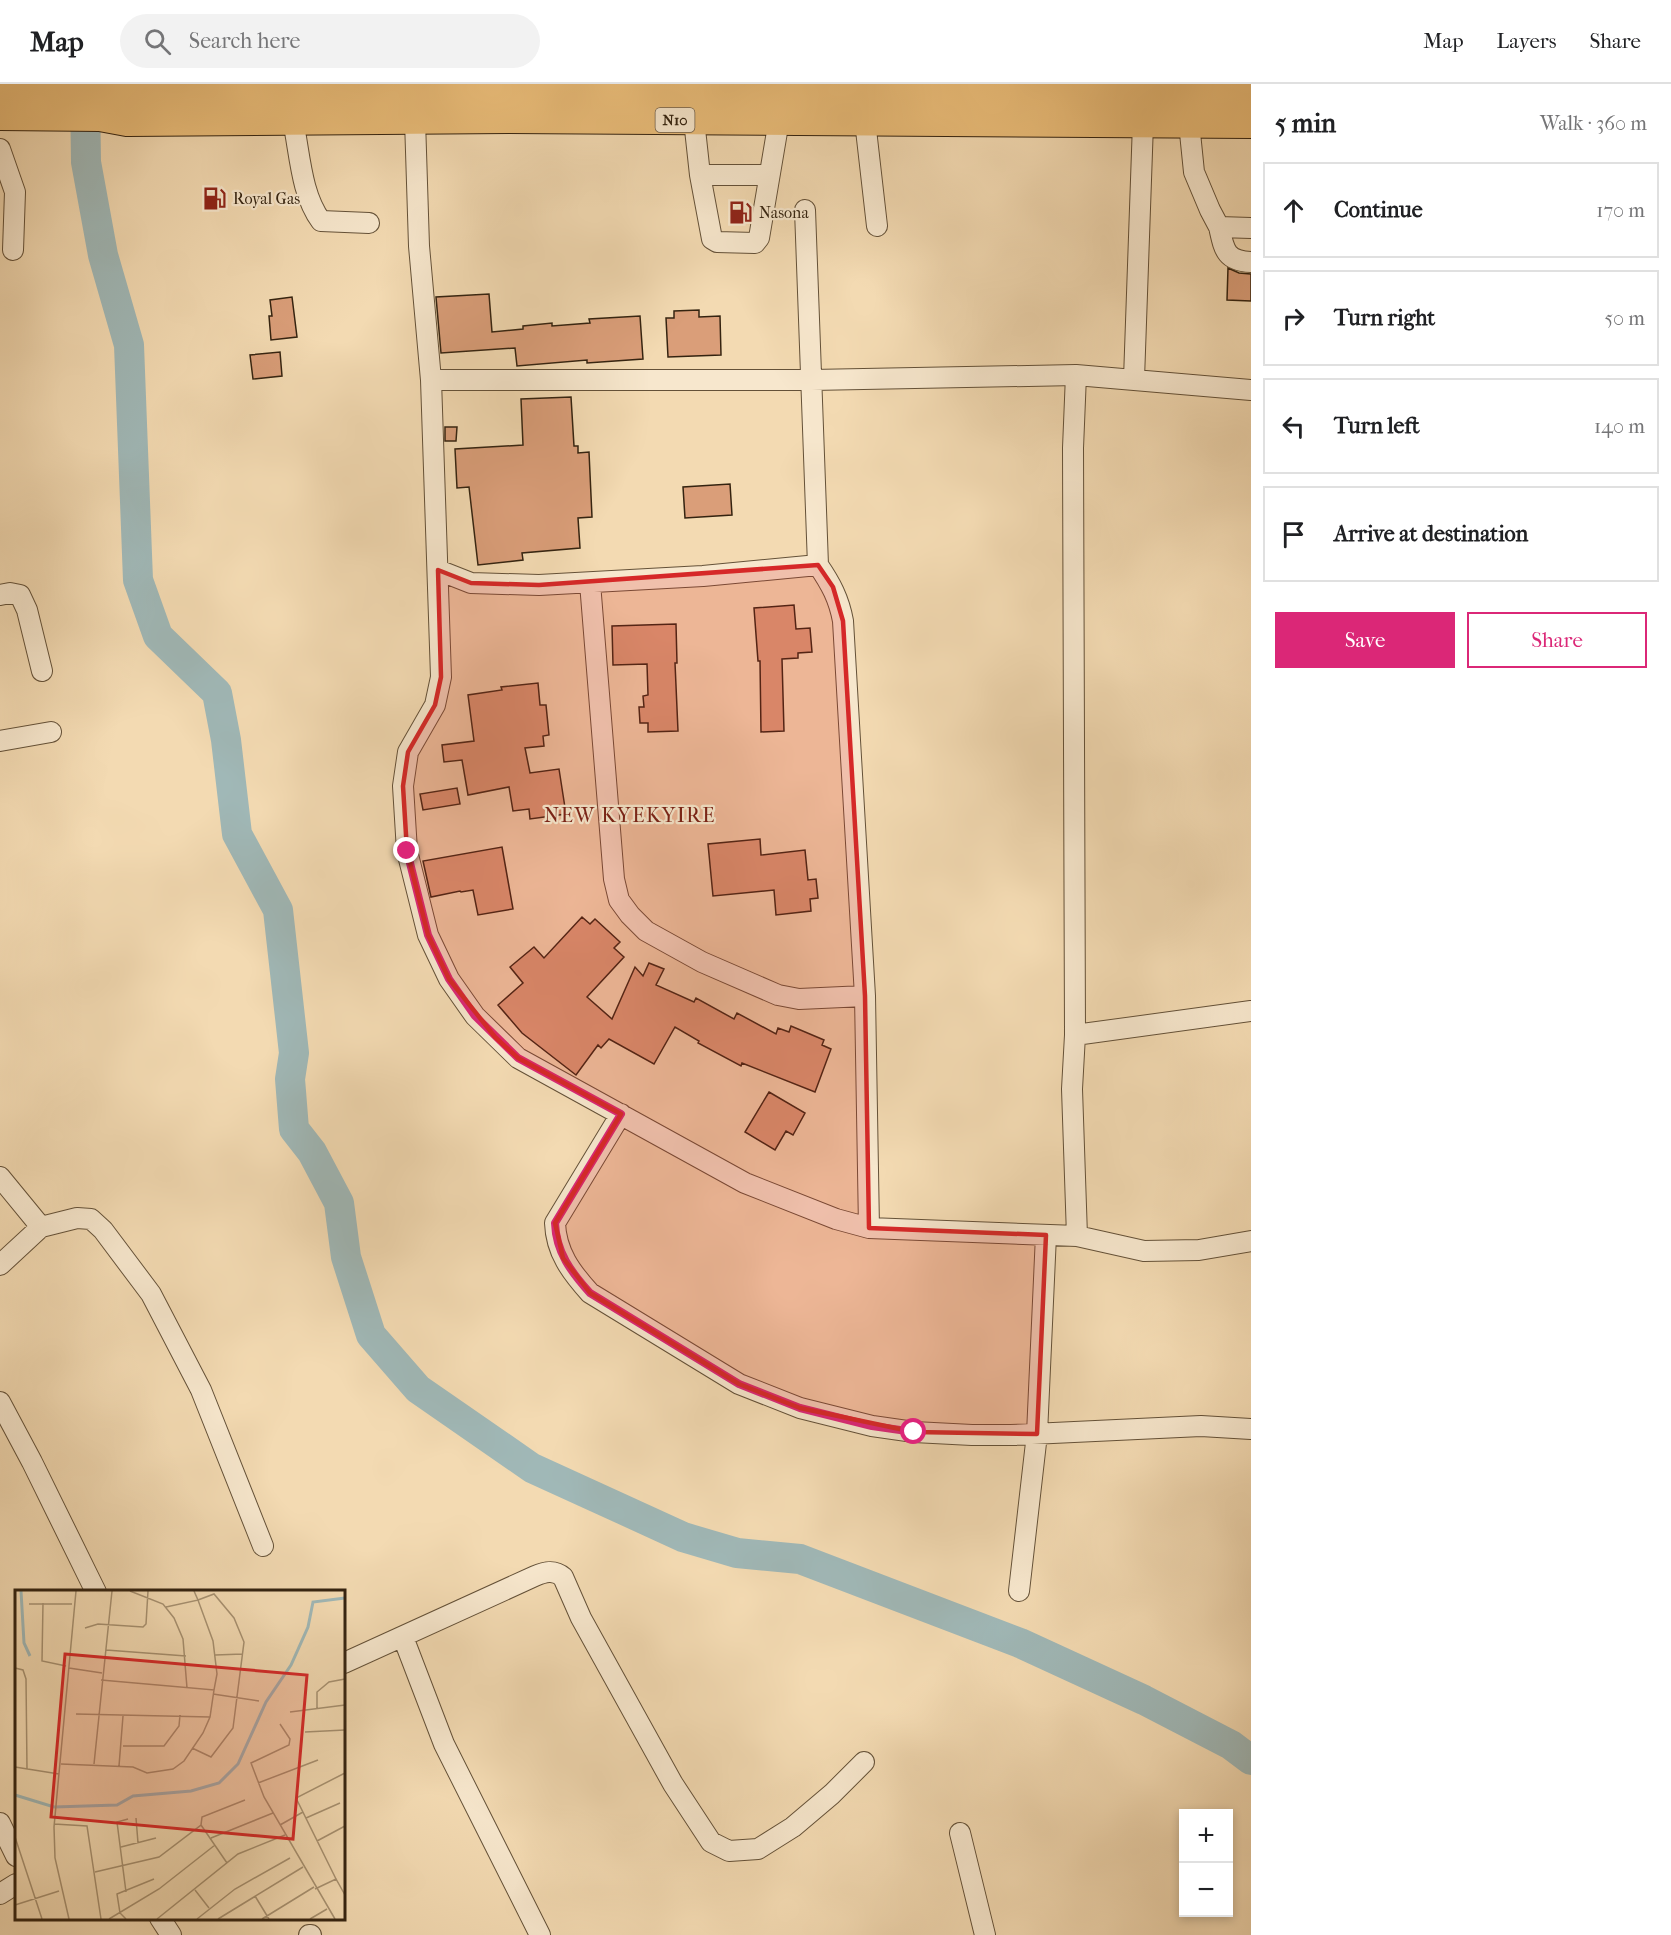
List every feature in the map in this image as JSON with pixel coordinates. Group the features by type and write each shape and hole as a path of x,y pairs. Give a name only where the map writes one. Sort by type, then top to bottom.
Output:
{"highway":[{"name":"N10","path":"0,116 90,105 506,94 1161,91 1251,98"},
{"name":"N10","path":"0,94 90,105 127,122 293,121 336,100 415,120 509,118 1251,123"}],"street":[{"path":"415,120 419,246 431,380 441,677 435,705 408,752 403,786 407,851 428,935 449,979 475,1016 518,1058 745,1183 836,1219 869,1228 1077,1236 1144,1251 1199,1250 1251,1241"},
{"path":"694,120 700,175 712,239 717,242 755,243 759,238 778,120"},
{"path":"293,121 306,185 313,210 321,221 369,223"},
{"path":"865,121 877,226"},
{"path":"1134,379 1143,123"},
{"path":"1189,123 1194,172 1219,227 1225,250 1230,256 1240,261 1251,262"},
{"path":"0,149 15,192 13,250"},
{"path":"700,175 769,175"},
{"path":"805,210 818,566 833,587 840,603 843,621 866,996 869,1228"},
{"path":"1219,227 1251,228"},
{"path":"431,380 812,380 1076,375 1251,390"},
{"path":"1076,375 1072,448 1074,1035 1072,1089 1077,1236"},
{"path":"438,570 471,583 539,585 704,576 818,566"},
{"path":"590,583 614,879 619,900 645,931 702,962 778,995 799,999 866,996"},
{"path":"0,595 10,593 20,595 27,610 42,671"},
{"path":"0,741 51,732"},
{"path":"1074,1035 1251,1011"},
{"path":"621,1114 555,1223 556,1238 563,1258 576,1278 590,1293 739,1384 800,1408 872,1426 914,1432 972,1435 1200,1426 1251,1429"},
{"path":"0,1178 41,1227"},
{"path":"0,1265 41,1227 77,1218 91,1219 103,1230 151,1294 201,1390 263,1546"},
{"path":"1019,1591 1037,1434 1046,1235"},
{"path":"0,1402 95,1590"},
{"path":"345,1663 535,1576 545,1572 559,1573 581,1618 673,1784 711,1842 729,1851 758,1849 793,1827 832,1794 864,1762"},
{"path":"403,1637 444,1744 540,1935"},
{"path":"0,1823 15,1854"},
{"path":"960,1833 985,1935"},
{"path":"0,1894 15,1885"},
{"path":"161,1920 171,1935"}],"highlighted area":[{"path":"818,565 833,587 843,621 865,996 869,1228 1046,1235 1037,1434 914,1432 800,1408 739,1384 590,1293 563,1258 555,1223 621,1114 518,1058 495,1037 449,979 428,935 407,851 403,786 408,752 435,705 441,677 438,570 471,583 539,585"}],"building":[{"path":"1228,268 1239,273 1251,274 1251,301 1227,300"},
{"path":"489,294 492,332 523,329 523,326 590,323 589,319 640,316 643,359 587,363 587,360 517,366 515,348 441,353 436,297"},
{"path":"292,297 297,337 271,340 270,300"},
{"path":"699,310 699,317 720,316 721,355 668,357 666,318 674,318 674,311"},
{"path":"280,352 282,376 253,379 250,355"},
{"path":"571,397 574,446 578,446 578,453 589,452 592,517 578,518 580,548 522,553 523,560 478,565 469,487 457,488 455,449 523,445 521,399"},
{"path":"445,427 457,427 456,441 445,441"},
{"path":"730,484 732,515 685,518 683,487"},
{"path":"794,605 796,629 810,628 812,652 798,653 798,658 782,659 784,731 761,732 760,661 758,661 754,608"},
{"path":"676,624 678,731 648,732 648,723 640,723 639,707 644,707 643,696 648,695 647,664 613,665 612,626"},
{"path":"538,683 540,705 546,705 549,735 543,736 544,746 525,748 530,773 559,769 566,814 530,819 529,809 513,811 509,787 468,795 462,760 444,762 442,745 474,741 468,695 502,690 501,687"},
{"path":"457,788 460,804 423,810 420,794"},
{"path":"760,839 761,855 805,850 808,880 816,879 818,898 810,899 811,911 776,915 774,890 713,896 708,844"},
{"path":"502,847 513,909 478,915 473,890 431,897 423,861"},
{"path":"582,917 590,924 595,919 620,942 614,948 624,957 587,997 612,1019 635,967 643,976 649,963 664,969 656,985 694,1002 696,998 734,1019 737,1013 776,1034 778,1028 789,1032 791,1026 824,1040 822,1045 831,1049 815,1092 742,1063 741,1066 698,1043 699,1041 675,1027 654,1064 609,1039 601,1048 598,1045 576,1075 522,1033 498,1005 523,983 510,967 534,947 544,958"},
{"path":"769,1092 805,1113 793,1135 786,1131 775,1150 745,1132"}],"waterway":[{"path":"85,90 86,162 103,255 129,345 138,580 158,636 217,693 226,740 237,834 278,910 294,1053 290,1079 294,1129 312,1152 339,1203 346,1257 371,1335 418,1389 532,1468 683,1537 737,1553 800,1559 1020,1643 1144,1700 1231,1745 1251,1760"}],"place":[{"name":"Royal Gas","path":"215,198"},
{"name":"Nasona","path":"741,212"}],"district":[{"name":"NEW KYEKYIRE","path":"630,815"}],"route":[{"path":"407,851 428,935 449,979 475,1016 518,1058 621,1114 555,1223 556,1238 563,1258 576,1278 590,1293 739,1384 800,1408 872,1426 914,1432"}]}
